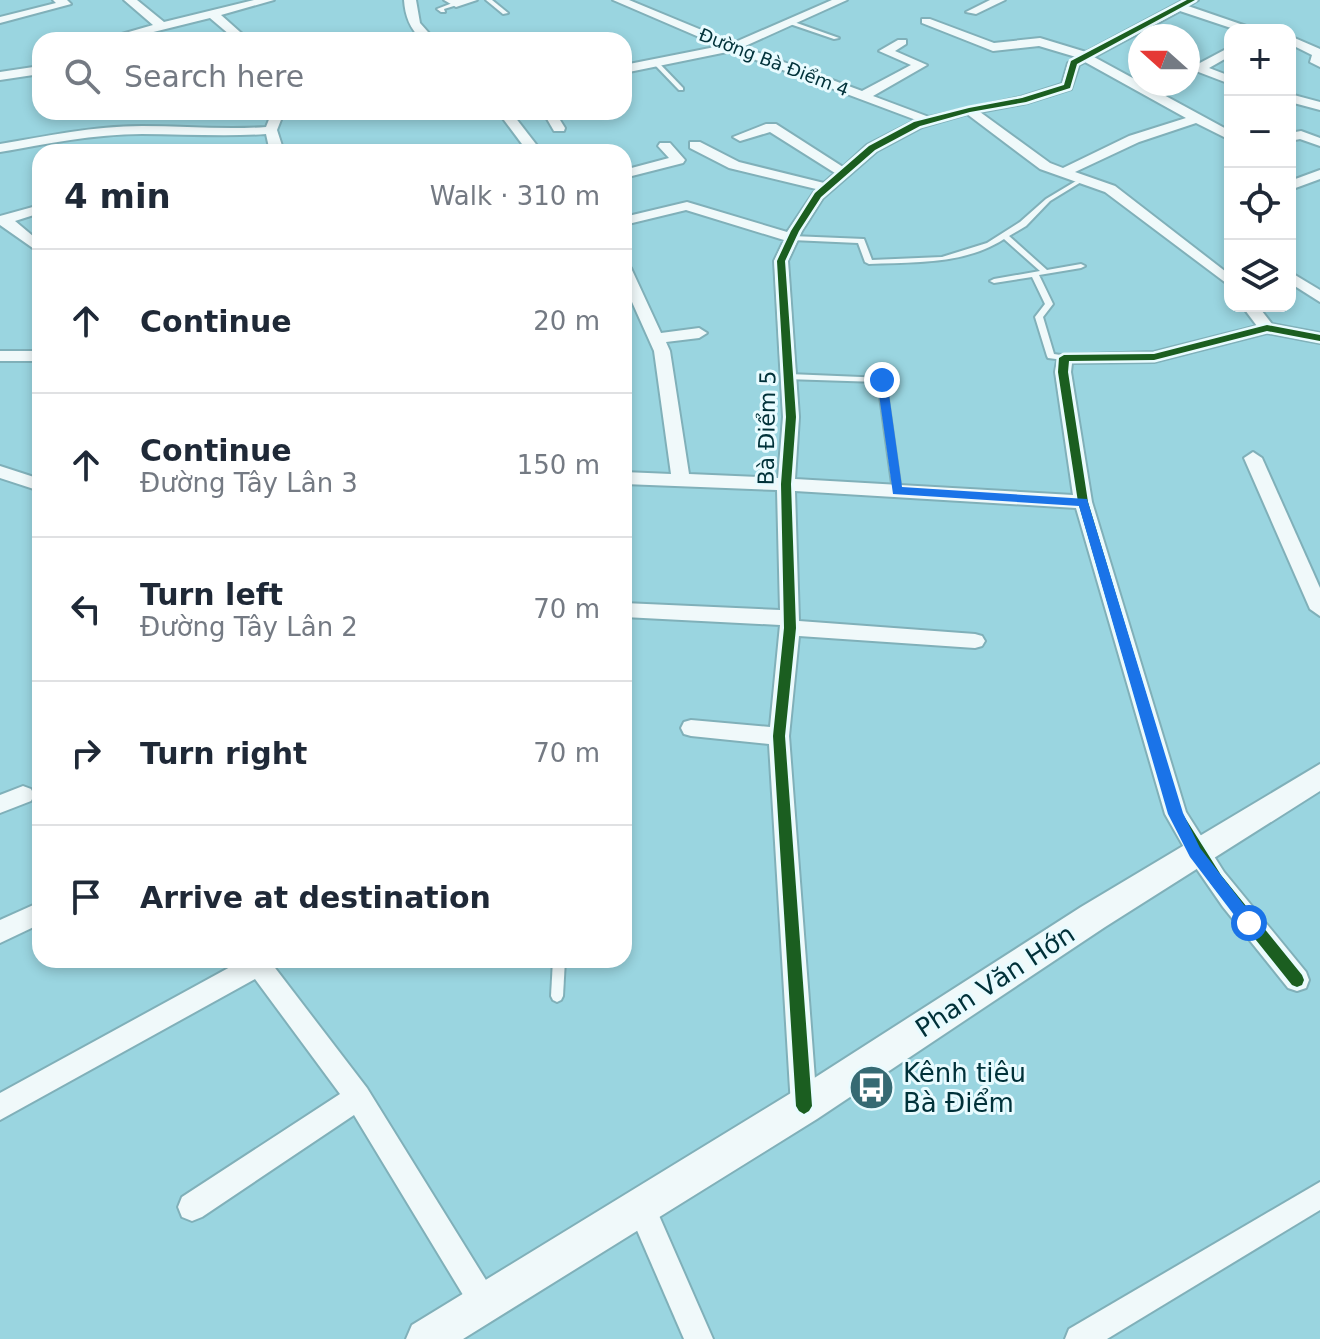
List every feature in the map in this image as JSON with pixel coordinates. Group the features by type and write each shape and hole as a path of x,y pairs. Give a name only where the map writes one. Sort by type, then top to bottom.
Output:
{"main road":[{"name":"Phan Văn Hớn","path":"426,1339 804,1106 1195,852 1320,776"}],"street":[{"path":"0,20 65,4 59,0"},
{"path":"130,0 161,26"},
{"path":"138,32 268,0"},
{"path":"410,0 410,14 418,32"},
{"path":"452,2 471,0"},
{"name":"Đường Bà Điểm 4","path":"619,0 929,121"},
{"path":"808,0 827,7"},
{"path":"632,68 733,47 841,0"},
{"path":"972,12 999,0"},
{"name":"Bà Điểm 5","path":"804,1106 779,736 790,623 786,484 791,417 781,261 818,195 872,148 929,121 1023,100 1067,86 1074,63 1192,0"},
{"path":"1179,7 1230,24"},
{"path":"213,14 234,32"},
{"path":"926,21 993,47 1040,42 1085,56 1224,133"},
{"path":"863,96 921,65 885,51 902,42"},
{"path":"1296,43 1318,53 1316,62 1320,63"},
{"path":"1200,64 1224,54"},
{"path":"1200,68 1224,78"},
{"path":"0,76 32,71"},
{"path":"1296,100 1320,106"},
{"path":"969,110 1045,166 1110,189 1224,274"},
{"path":"1065,172 1134,139 1198,118"},
{"path":"159,131 160,120"},
{"path":"275,120 271,130 275,144"},
{"path":"510,120 529,144"},
{"path":"554,120 559,128"},
{"path":"740,137 771,127 845,174"},
{"path":"0,148 52,137 159,131 218,134 271,130"},
{"path":"1296,136 1320,142"},
{"path":"695,145 734,165 827,188"},
{"path":"632,172 678,160 665,146"},
{"path":"1296,184 1320,174"},
{"path":"632,219 687,206 792,238"},
{"path":"2,220 32,211"},
{"path":"2,220 32,243"},
{"path":"1296,280 1320,297"},
{"path":"632,286 662,351 681,481"},
{"path":"1255,312 1267,328"},
{"path":"1297,980 1195,852 1176,814 1083,502 1063,372 1064,358 1154,357 1267,328 1319,336"},
{"path":"656,338 699,333"},
{"path":"0,356 32,356"},
{"path":"1253,458 1320,609"},
{"path":"0,472 32,482"},
{"path":"632,478 786,484 1083,502"},
{"path":"632,611 975,641"},
{"path":"691,728 779,736"},
{"path":"0,804 23,795"},
{"path":"0,932 32,916"},
{"path":"0,1107 246,968"},
{"path":"261,968 358,1097 484,1303"},
{"path":"192,1207 358,1097"},
{"path":"1079,1339 1186,1278 1320,1195"},
{"path":"640,1205 699,1339"}],"lane":[{"path":"489,0 505,13"},
{"path":"443,11 440,9 452,2"},
{"path":"792,23 836,38"},
{"path":"656,63 681,89"},
{"path":"792,238 861,241 869,262 942,259 990,245 1023,224 1048,200 1083,179"},
{"path":"1004,236 1039,272 1049,304 1039,317 1047,350 1051,356 1064,358"},
{"path":"994,281 1081,266"},
{"path":"789,377 882,380 897,491"},
{"path":"557,996 559,968"}],"cycle path":[{"path":"804,1106 779,736 790,628 786,484 791,417 781,261 795,231 818,195 872,148 917,124 1023,100 1067,86 1074,63 1192,0"},
{"path":"1297,980 1216,879 1176,814 1083,502 1063,372 1064,358 1154,357 1267,328 1320,338"}],"place":[{"name":"Kênh tiêu Bà Điểm","path":"872,1088"}],"route":[{"path":"882,380 897,491 1083,502 1176,814 1195,852 1249,923"}]}
